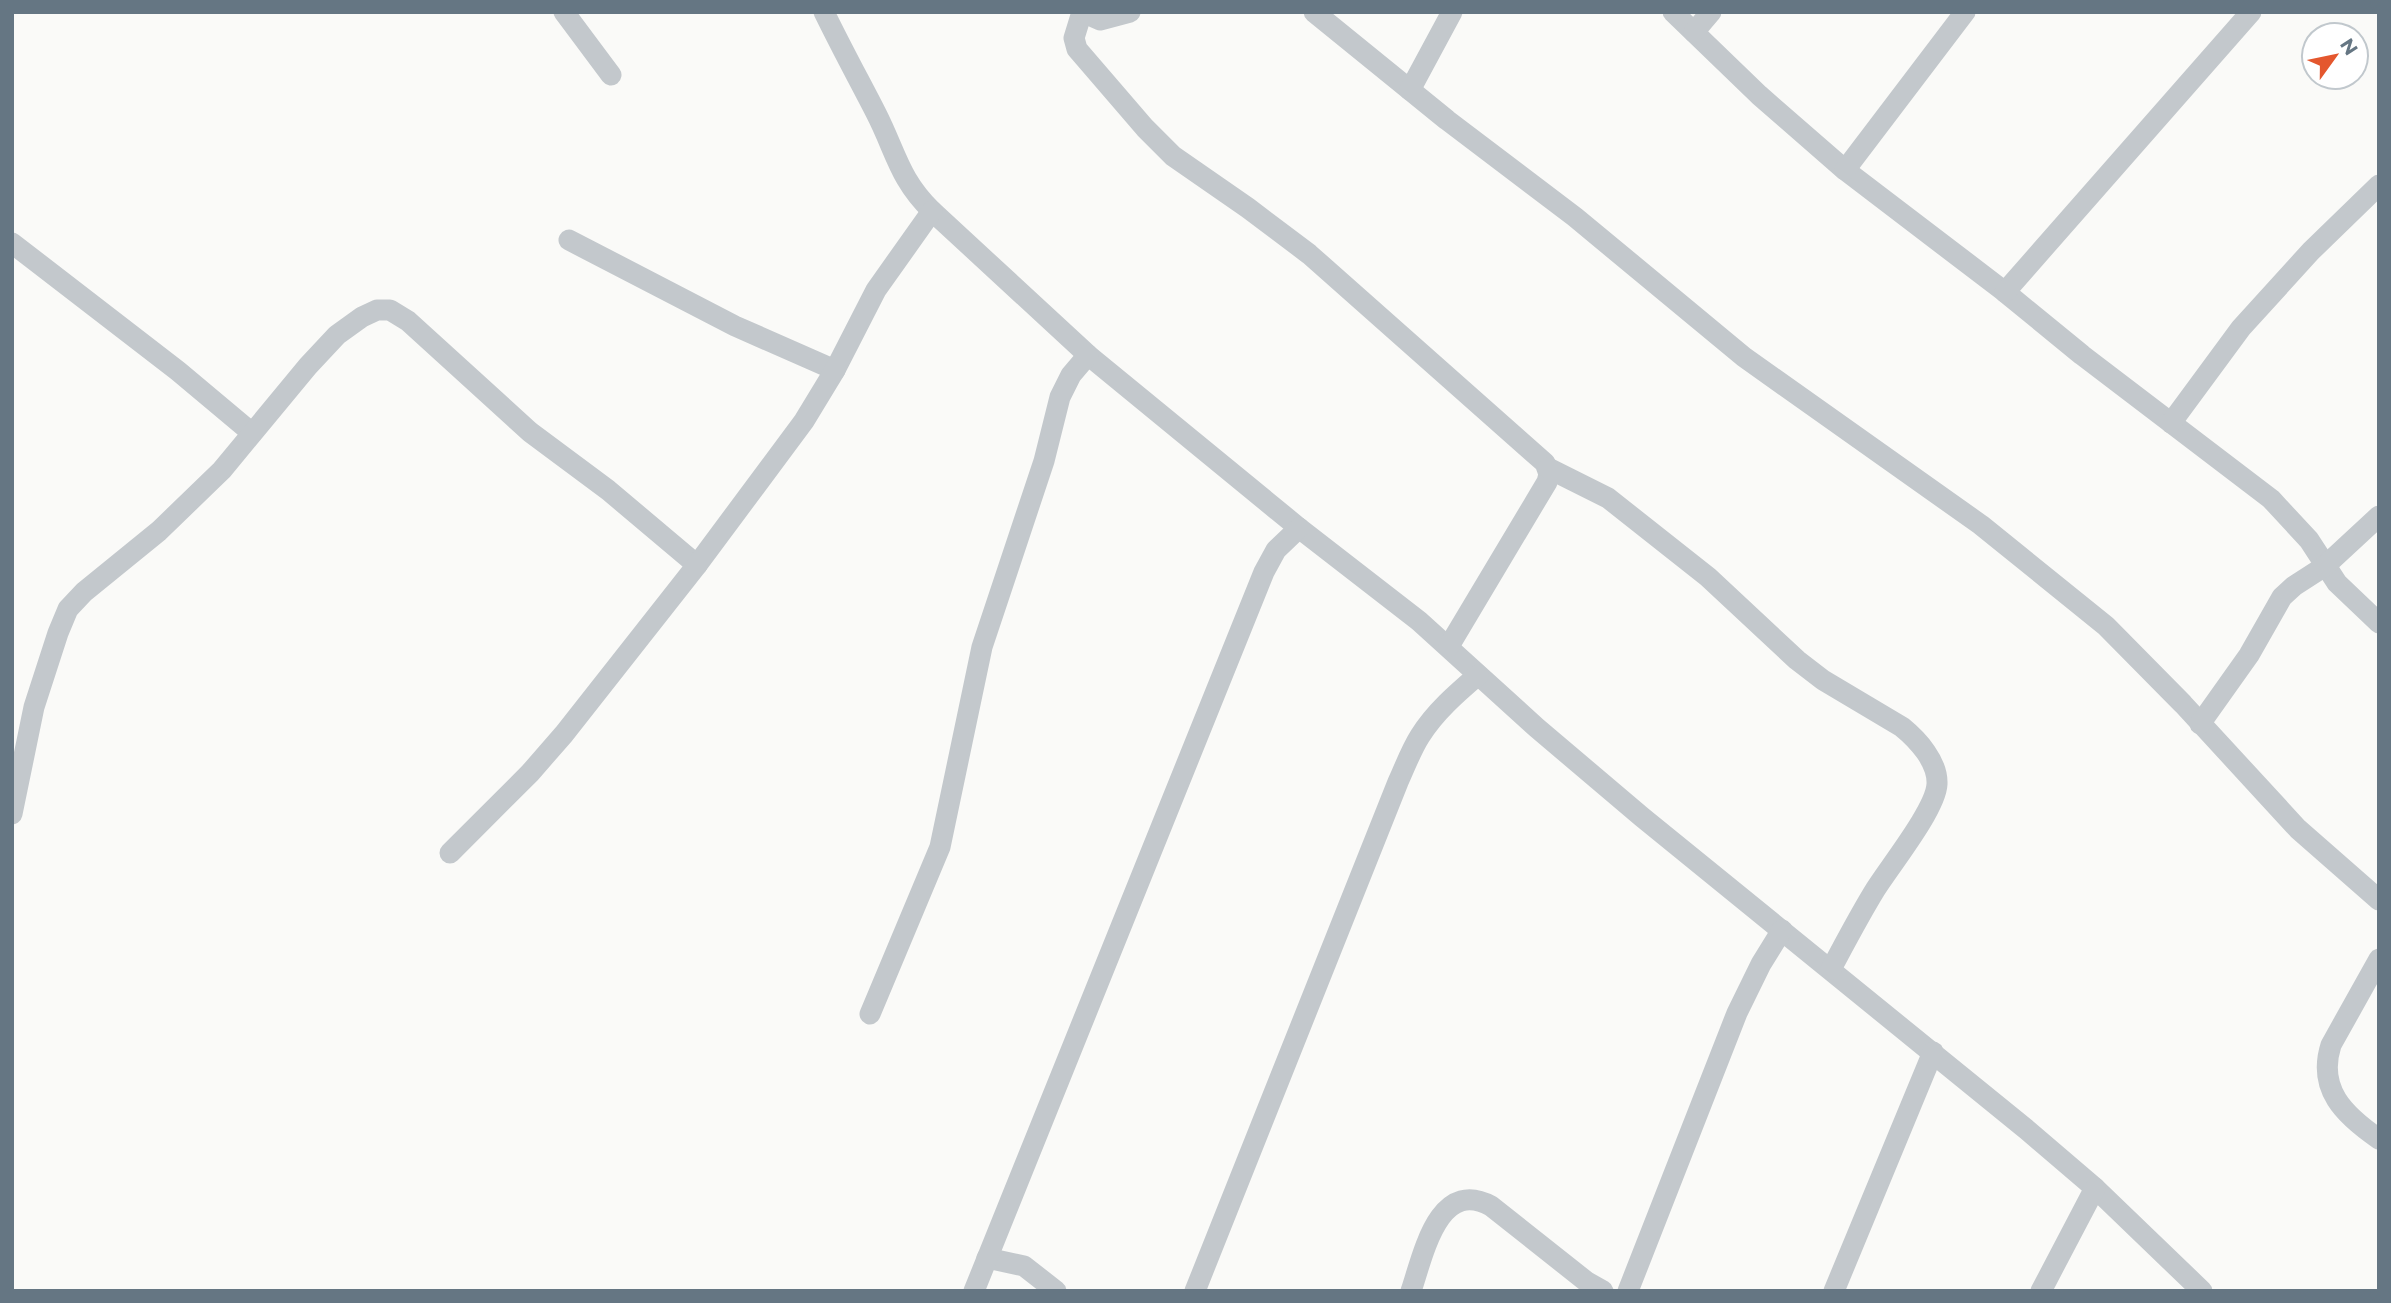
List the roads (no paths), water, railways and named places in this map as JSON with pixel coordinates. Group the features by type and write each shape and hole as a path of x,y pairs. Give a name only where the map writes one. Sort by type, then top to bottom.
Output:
{"street":[{"path":"564,12 611,75"},
{"path":"824,12 877,115 910,188 932,211 1088,355 1299,528 1390,598 1642,817 1933,1052 2095,1188 2202,1291"},
{"path":"1130,12 1100,20 1082,12 1074,38 1077,50 1157,141 1193,171 1276,228 1340,280 1401,337 1536,453 1548,468 1592,489 1623,510 1708,577 1797,660 1914,736 1933,765 1937,778 1935,797 1874,892 1831,969"},
{"path":"1314,12 1575,217 1744,358 1816,411 1950,502 2051,581 2129,649 2298,829 2379,900"},
{"path":"1410,90 1452,12"},
{"path":"1673,12 1759,95 1845,170 2271,499 2309,540 2347,594 2379,623"},
{"path":"1694,32 1711,12"},
{"path":"1845,170 1965,12"},
{"path":"2005,292 2251,12"},
{"path":"2171,423 2241,328 2311,251 2379,185"},
{"path":"450,853 530,773 564,734 697,565 804,421 835,370 876,290 932,211"},
{"path":"569,240 735,326 835,370"},
{"path":"12,243 178,371 253,433"},
{"path":"12,814 19,744 68,609 84,592 130,557 193,500 222,470 337,335 371,312 390,310 408,321 530,432 608,491 697,565"},
{"path":"870,1014 940,847 979,656 1044,461 1060,397 1071,375 1088,355"},
{"path":"1448,646 1541,493 1547,482 1548,468"},
{"path":"2200,724 2249,655 2282,597 2325,566 2379,516"},
{"path":"974,1291 1264,572 1276,550 1299,528"},
{"path":"1195,1291 1398,782 1420,737 1431,722 1444,706 1478,675"},
{"path":"1628,1291 1737,1013 1761,964 1782,930"},
{"path":"2379,959 2331,1045 2326,1060 2326,1074 2338,1102 2364,1129 2379,1139"},
{"path":"1834,1291 1933,1052"},
{"path":"2041,1291 2095,1188"},
{"path":"1411,1291 1436,1222 1452,1205 1472,1199 1491,1206 1587,1282 1603,1291"},
{"path":"987,1258 1024,1266 1056,1291"}]}
